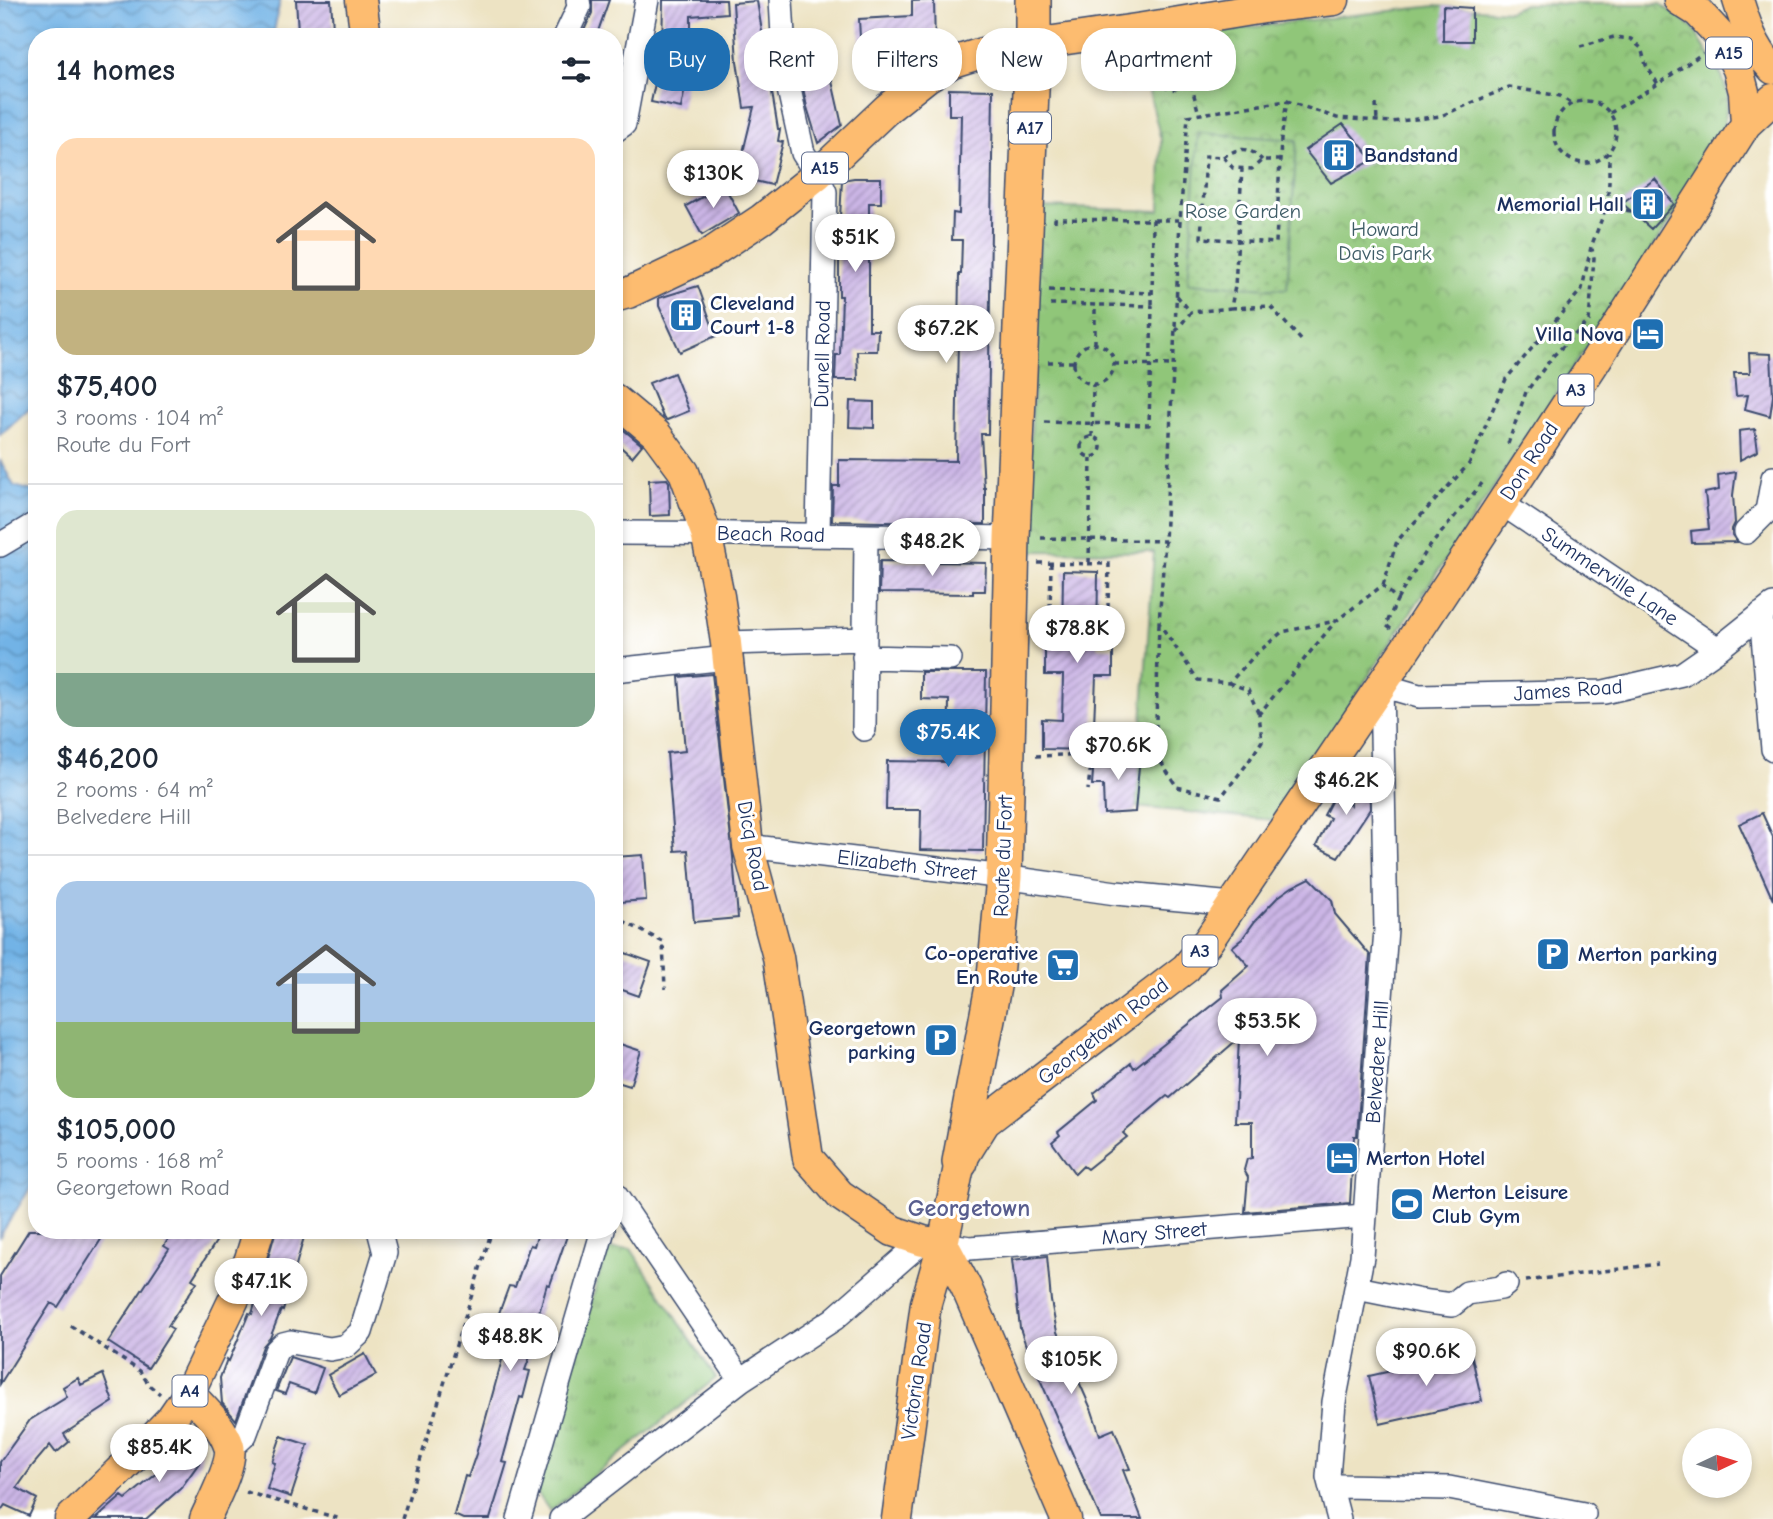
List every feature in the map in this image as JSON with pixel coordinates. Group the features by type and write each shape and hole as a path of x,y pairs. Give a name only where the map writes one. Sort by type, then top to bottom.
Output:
{"highway":[{"name":"Route du Fort","path":"1033,0 1033,28"},
{"name":"Route du Fort","path":"960,1162 995,976 1004,877 1024,550 1032,91"}],"main road":[{"path":"361,0 365,28"},
{"name":"A15","path":"1143,28 1270,7 1334,0"},
{"name":"A15","path":"1679,0 1699,12 1722,37 1738,69 1744,92 1746,124"},
{"path":"1738,0 1750,36 1763,59 1773,69"},
{"name":"A15","path":"623,294 708,255 762,219 817,176 888,108 927,77 953,62 976,55"},
{"name":"Don Road","path":"1381,685 1409,643 1493,491 1599,354 1746,124 1773,99"},
{"name":"Dicq Road","path":"623,406 656,434 684,472 706,533 727,650 748,846 778,957 808,1158 840,1195 892,1231 933,1243"},
{"name":"Georgetown Road","path":"960,1162 985,1122 1186,968 1208,941 1381,685"},
{"name":"Route du Fort","path":"933,1243 960,1162"},
{"name":"A4","path":"71,1519 171,1419 189,1392 234,1299 256,1239"},
{"path":"933,1243 966,1287 1066,1519"},
{"name":"Victoria Road","path":"897,1519 933,1243"},
{"path":"189,1392 221,1429 230,1449 225,1473 205,1519"}],"street":[{"path":"569,28 579,7 578,0"},
{"path":"623,125 647,0"},
{"name":"Dunell Road","path":"781,0 785,71 803,153 825,192 818,534"},
{"path":"1746,532 1767,511 1773,478"},
{"name":"Summerville Lane","path":"1493,491 1718,649"},
{"path":"0,545 28,528"},
{"name":"Beach Road","path":"623,533 818,534 1024,550"},
{"path":"864,729 866,537"},
{"path":"1767,610 1773,749"},
{"name":"James Road","path":"1381,685 1419,696 1604,692 1682,674 1767,610"},
{"path":"623,668 727,650 864,648 950,659"},
{"name":"Belvedere Hill","path":"1339,1519 1328,1477 1334,1402 1362,1257 1386,929 1381,685"},
{"name":"Elizabeth Street","path":"748,846 1116,893 1233,904"},
{"path":"623,1206 741,1380"},
{"name":"Mary Street","path":"933,1243 970,1248 1364,1216"},
{"path":"230,1449 245,1435 276,1351 283,1344 291,1342 330,1349 346,1346 360,1332 385,1253 381,1239"},
{"path":"519,1519 600,1239"},
{"path":"561,1519 741,1380 834,1318 933,1243"},
{"path":"1357,1288 1452,1305 1467,1293 1501,1289 1506,1284"},
{"path":"1331,1488 1449,1488 1584,1514"}],"path":[{"path":"1580,46 1614,37 1631,39 1641,48 1646,65 1658,84"},
{"path":"1610,113 1683,68 1722,37"},
{"path":"1159,623 1198,680 1229,683 1248,690 1259,714 1262,741 1221,797 1177,787 1155,753 1159,623 1188,116 1287,101 1337,118 1392,122 1441,116 1509,87 1560,96 1572,104"},
{"path":"1193,91 1199,114"},
{"path":"1589,100 1600,104 1610,113 1617,130 1615,144 1609,153 1595,162 1584,164 1565,157 1558,148 1554,125 1558,115 1566,107 1578,101 1589,100"},
{"path":"1262,160 1253,151 1235,150 1223,157 1206,156 1201,238 1276,243 1281,139 1287,101"},
{"path":"1376,104 1377,121"},
{"path":"1259,714 1336,621 1383,585 1397,541 1469,464 1506,379 1582,289 1591,247 1607,205 1609,153"},
{"path":"1223,157 1233,168 1242,169 1252,169 1262,160 1280,160"},
{"path":"1231,308 1235,286 1242,169"},
{"path":"1607,205 1631,211"},
{"path":"1054,230 1055,219 1180,220"},
{"path":"1035,422 1149,425 1153,220"},
{"path":"1505,451 1526,392 1554,355 1589,321 1594,258 1591,247"},
{"path":"1049,278 1048,290 1152,293"},
{"path":"1177,296 1191,312"},
{"path":"1041,304 1152,306"},
{"path":"1095,305 1095,344"},
{"path":"1175,332 1191,312 1270,306 1303,342"},
{"path":"1095,344 1106,348 1114,364 1107,379 1093,384 1080,379 1073,362 1080,348 1095,344"},
{"path":"1037,362 1073,362"},
{"path":"1114,364 1174,365"},
{"path":"1092,437 1093,384"},
{"path":"1092,437 1099,441 1101,447 1097,454 1091,456 1083,452 1081,445 1085,439 1092,437"},
{"path":"1089,564 1091,456"},
{"path":"1409,643 1386,625 1397,600 1427,550 1470,496 1493,491"},
{"path":"1024,550 1090,540 1165,541"},
{"path":"1024,550 1051,563 1109,564 1108,607"},
{"path":"1051,563 1050,611 1062,611"},
{"path":"1383,585 1397,600"},
{"path":"1229,683 1256,654 1282,632 1336,621"},
{"path":"1036,756 1091,754 1088,790"},
{"path":"623,921 663,942 666,989"},
{"path":"402,1519 489,1239"},
{"path":"1506,1284 1658,1264"},
{"path":"71,1326 141,1371 155,1390"},
{"path":"242,1491 341,1519"}],"green space":[{"name":"Howard Davis Park","path":"1524,4 1660,4 1692,27 1722,76 1728,95 1722,143 1273,820 1136,807 1154,552 1026,551 1041,207 1160,211 1161,140 1149,91 1236,91 1236,29 1435,6 1509,11"},
{"name":"Rose Garden","path":"1198,133 1297,140 1287,289 1188,283"},
{"path":"607,1249 631,1249 716,1378 550,1511 535,1490"}],"water":[{"path":"0,0 280,0 275,28 28,28 28,409 0,435"},
{"path":"0,460 14,486 28,490 28,1191 0,1236"}],"building":[{"path":"296,0 331,0 333,28 298,28"},
{"path":"592,0 609,0 599,28 585,28 592,13"},
{"path":"663,0 726,0 727,13 691,16 691,28 662,28"},
{"path":"934,0 935,28 859,28 859,19 912,16 912,1"},
{"path":"757,1 761,28 744,28 744,91 772,91 780,129 778,141 783,142 772,185 737,177 754,107 744,108 733,3"},
{"path":"1443,6 1472,8 1472,41 1443,41"},
{"path":"653,91 684,91 681,108 651,102"},
{"path":"804,91 834,91 842,125 818,143"},
{"path":"949,91 993,91 988,434 981,434 985,524 832,521 833,486 839,486 839,460 956,461 962,240 952,240 953,213 959,214 961,115 949,115"},
{"name":"Bandstand","path":"1343,124 1373,160 1331,183 1305,150"},
{"path":"881,178 881,203 869,203 869,330 878,330 877,351 857,351 858,380 835,380 836,355 840,355 842,296 839,296 839,237 842,180"},
{"name":"Memorial Hall","path":"1655,179 1674,204 1651,229 1622,203"},
{"path":"724,185 739,213 702,235 686,206"},
{"name":"Cleveland Court 1-8","path":"698,286 716,336 680,352 659,306 659,298"},
{"path":"1749,353 1771,354 1773,396 1770,416 1745,409 1748,395 1736,396 1734,373 1750,373"},
{"path":"674,373 689,411 667,420 663,417 649,383"},
{"path":"850,401 874,402 874,428 849,427"},
{"path":"623,429 642,445 632,457 623,449"},
{"path":"1755,429 1758,451 1740,460 1739,431"},
{"path":"1736,472 1733,495 1735,523 1732,535 1737,542 1692,543 1691,531 1709,529 1705,493 1719,490 1718,475"},
{"path":"667,479 670,515 650,516 649,480"},
{"path":"880,561 986,563 985,591 973,591 973,594 879,593"},
{"path":"1063,571 1098,572 1097,647 1113,648 1113,676 1096,676 1093,750 1042,749 1042,719 1062,720 1063,675 1045,675 1045,646 1062,647"},
{"path":"921,672 986,672 983,851 920,850 921,810 886,810 887,761 948,762 949,700 921,699"},
{"path":"712,674 738,918 694,922 688,850 675,851 667,753 685,751 679,677"},
{"path":"1140,755 1135,812 1104,814 1103,785 1092,785 1094,758"},
{"path":"1351,777 1369,777 1370,809 1338,857 1316,846 1330,818 1324,815 1334,796 1351,805"},
{"path":"1762,813 1773,837 1773,900 1739,824"},
{"path":"643,855 646,900 623,902 623,856"},
{"path":"1310,878 1332,900 1335,914 1370,955 1350,1203 1245,1212 1248,1177 1244,1170 1247,1159 1252,1158 1252,1122 1235,1122 1239,1038 1170,1098 1167,1096 1123,1133 1127,1137 1087,1169 1083,1166 1075,1174 1052,1142 1060,1135 1058,1132 1097,1100 1094,1093 1131,1063 1134,1068 1223,997 1222,990 1249,966 1232,947 1278,897"},
{"path":"623,952 651,962 639,996 623,990"},
{"path":"623,1045 641,1051 630,1086 623,1084"},
{"path":"28,1232 28,1239 101,1239 58,1307 51,1303 0,1384 0,1276"},
{"path":"168,1239 218,1239 192,1279 197,1282 168,1326 173,1329 148,1368 108,1342 169,1249 164,1246"},
{"path":"273,1239 303,1239 283,1311 281,1310 270,1338 263,1346 236,1420 222,1403 220,1378 249,1313 252,1314"},
{"path":"536,1239 566,1239 550,1285 547,1284 534,1330 539,1332 525,1370 530,1371 502,1462 507,1463 490,1519 463,1519 454,1515 465,1476 468,1477 476,1454 505,1349 488,1343 509,1286 515,1287 530,1245 534,1246"},
{"path":"1047,1256 1057,1332 1100,1435 1114,1429 1130,1469 1123,1470 1142,1519 1101,1519 1028,1352 1020,1328 1012,1260"},
{"path":"1471,1353 1482,1401 1380,1424 1369,1376"},
{"path":"365,1354 376,1375 339,1395 328,1375"},
{"path":"290,1357 323,1368 314,1393 289,1384 285,1394 276,1391"},
{"path":"103,1374 113,1402 64,1434 69,1442 56,1453 50,1445 17,1488 37,1499 29,1516 5,1505 0,1512 0,1462 30,1420 67,1397 63,1387 78,1378 81,1385"},
{"path":"281,1436 308,1445 291,1497 267,1489"},
{"path":"191,1439 202,1444 199,1463 181,1488 146,1519 96,1519 122,1496 126,1499 160,1471 158,1466 180,1441"}],"place":[{"name":"Bandstand","path":"1339,155"},
{"name":"Memorial Hall","path":"1648,204"},
{"name":"Cleveland Court 1-8","path":"686,315"},
{"name":"Villa Nova","path":"1648,334"},
{"name":"Merton parking","path":"1553,954"},
{"name":"Co-operative En Route","path":"1063,965"},
{"name":"Georgetown parking","path":"941,1040"},
{"name":"Merton Hotel","path":"1342,1158"},
{"name":"Merton Leisure Club Gym","path":"1407,1204"}],"district":[{"name":"Georgetown","path":"969,1208"}]}
